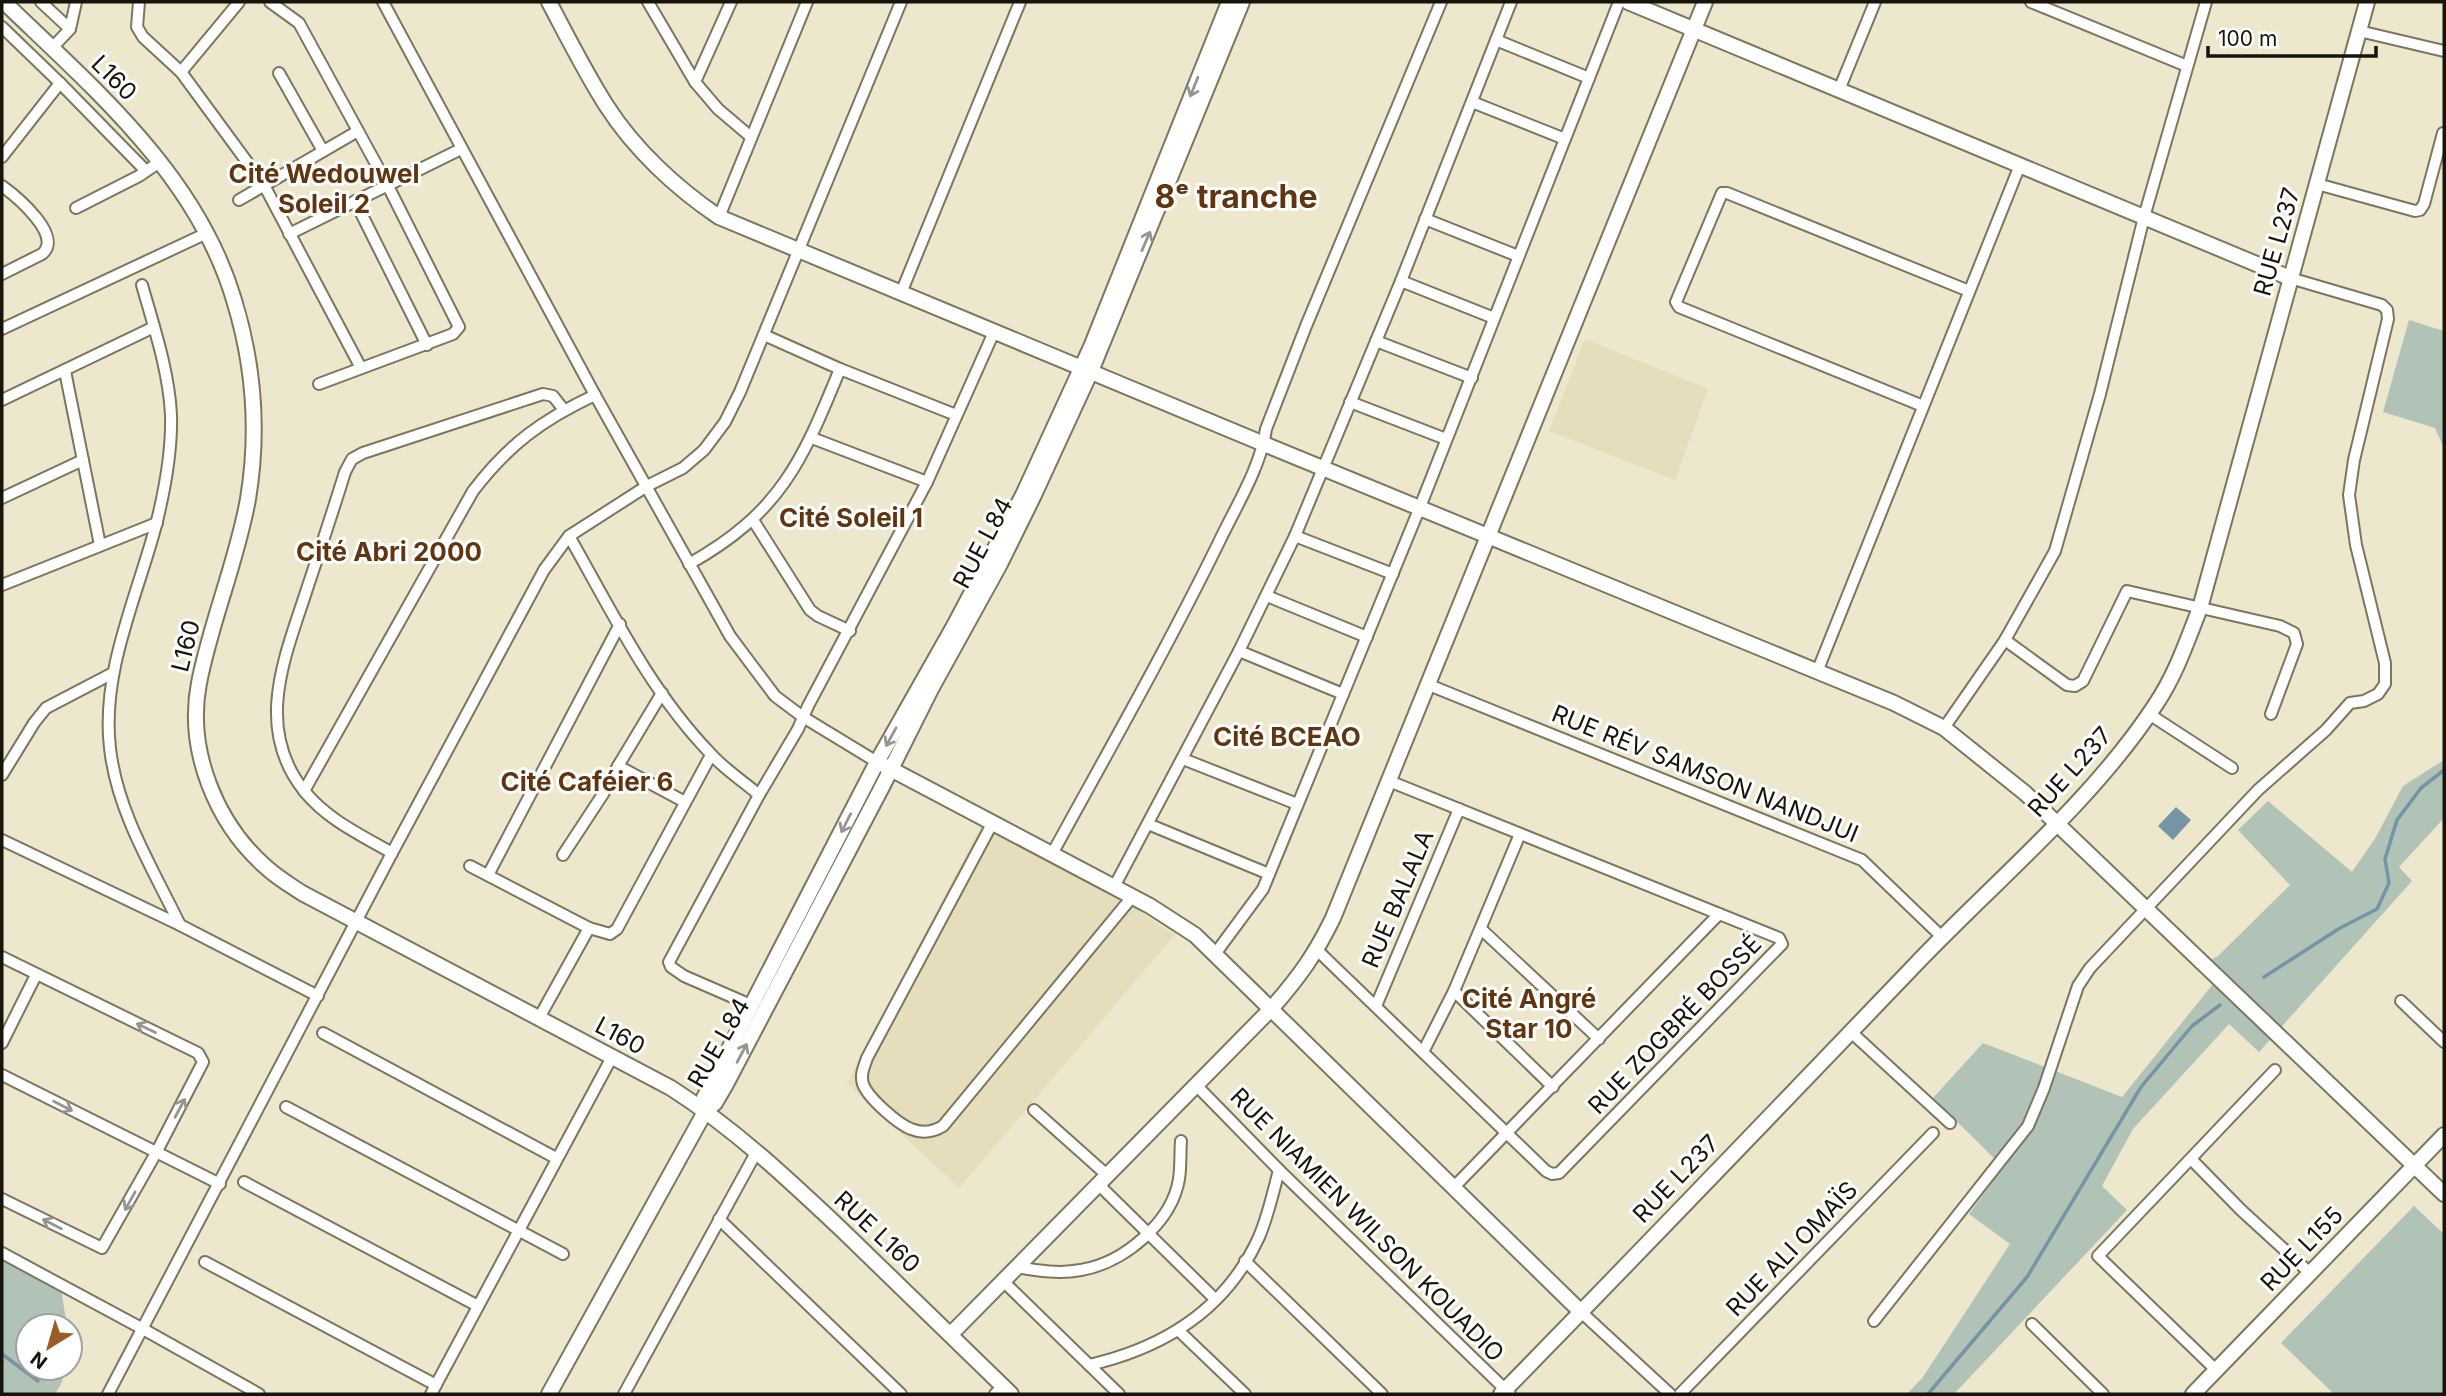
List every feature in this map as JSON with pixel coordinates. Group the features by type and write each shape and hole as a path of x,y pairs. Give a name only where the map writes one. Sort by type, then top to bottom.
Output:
{"street":[{"name":"L160","path":"4,2 114,110 161,161 207,233 234,299 247,349 253,397 253,455 248,499 199,685 196,716 202,763 217,805 243,844 302,893 671,1088 706,1110"},
{"path":"41,2 70,29"},
{"path":"52,48 70,29 76,2"},
{"path":"139,2 136,27 181,72 264,185 361,368"},
{"path":"181,72 239,2"},
{"path":"270,2 299,23 387,184 458,322 457,331 453,334 319,384"},
{"path":"383,2 689,564 730,636 775,696 803,717 877,762 1114,887 1195,935 1580,1311 1670,1394"},
{"path":"548,2 606,105 633,141 696,201 719,217 1894,703 1944,728 2015,784 2057,823 2444,1194"},
{"path":"648,2 695,82 718,109 751,137"},
{"path":"719,217 807,2"},
{"path":"108,1394 544,570 569,536 647,486 683,468 704,450 725,422 764,335 901,2"},
{"path":"901,293 1020,2"},
{"name":"RUE L84","path":"1230,2 1086,369 1007,528 877,762 704,1098 706,1110 715,1103 930,689 1013,538 1086,369 1242,2"},
{"path":"1052,854 1171,638 1235,510 1264,444 1266,429 1306,326 1441,2"},
{"path":"1114,887 1239,651 1295,536 1401,281 1511,2"},
{"path":"1215,954 1263,889 1420,507 1619,2"},
{"path":"1629,2 2290,278 2382,305 2387,310 2388,319 2354,460 2349,495 2356,545 2387,678 2378,694 2364,701 2350,703 2326,730 2258,790 2090,968 2078,986 2044,1088 2028,1126 1874,1321"},
{"path":"951,1334 1272,1008 1317,950 1390,781 1705,2"},
{"path":"1839,90 1875,2"},
{"path":"2031,2 2187,66"},
{"path":"1944,728 2005,640 2055,551 2100,394 2144,217 2206,2"},
{"name":"RUE L237","path":"1505,1393 1580,1311 1942,937 2057,823 2130,741 2149,714 2178,665 2200,608 2367,2"},
{"path":"695,82 729,4"},
{"path":"3,30 60,83 146,171"},
{"path":"2359,31 2444,51"},
{"path":"1496,40 1589,78"},
{"path":"279,73 323,151"},
{"path":"2,157 60,83"},
{"path":"1472,102 1565,139"},
{"path":"239,200 358,131"},
{"path":"2317,184 2415,211 2420,210 2424,204 2443,132"},
{"path":"289,234 461,149"},
{"path":"76,208 161,161"},
{"path":"1817,671 2020,165"},
{"path":"2,186 30,209 48,244 47,250 42,254 2,274"},
{"path":"1923,405 1679,307 1676,302 1722,193 1969,291"},
{"path":"355,201 427,345"},
{"path":"1425,219 1518,256"},
{"path":"2,329 207,233"},
{"path":"1401,281 1494,318"},
{"path":"142,285 169,395 169,449 156,523 113,673 108,729 114,774 130,823 180,925"},
{"path":"2,400 154,327"},
{"path":"753,1006 684,976 671,967 669,962 850,631 928,482 994,332"},
{"path":"764,335 840,369 956,415"},
{"path":"1376,341 1472,377"},
{"path":"689,564 753,520 791,474 812,438 840,369"},
{"path":"65,371 100,545"},
{"path":"392,853 340,824 304,791 286,757 278,734 278,687 349,463 363,453 547,393 554,396 564,410"},
{"path":"304,791 473,491 519,440 564,410 595,395"},
{"path":"1350,402 1446,439"},
{"path":"812,438 928,482"},
{"path":"2,498 83,460"},
{"path":"753,520 810,610 818,617 850,631"},
{"path":"2,585 156,523"},
{"path":"569,536 662,693 711,755 760,795"},
{"path":"1295,536 1393,574"},
{"path":"2005,640 2067,685 2075,686 2083,681 2127,591 2280,626 2294,633 2297,644 2271,715"},
{"path":"1267,596 1367,637"},
{"path":"488,875 620,624"},
{"path":"1239,651 1343,694"},
{"path":"2,775 14,752 46,708 113,673"},
{"name":"RUE RÉV SAMSON NANDJUI","path":"1429,685 1862,860 1942,937"},
{"path":"563,855 603,794 662,693"},
{"path":"2149,714 2232,768"},
{"path":"2,746 14,752"},
{"path":"471,866 589,928 610,934 617,929 711,755"},
{"path":"1183,759 1297,804"},
{"path":"618,766 685,803"},
{"name":"RUE ZOGBRÉ BOSSÉ","path":"1317,950 1552,1174 1559,1173 1782,944 1779,938 1390,781"},
{"name":"RUE BALALA","path":"1376,1006 1459,809"},
{"path":"993,822 867,1058 862,1073 864,1087 876,1101 911,1129 933,1132 943,1126 1132,897"},
{"path":"1148,824 1269,874"},
{"path":"1423,1052 1454,991 1520,834"},
{"path":"2,840 180,925 318,996"},
{"path":"1454,1187 1719,914"},
{"path":"539,1018 589,928"},
{"path":"1481,929 1599,1039"},
{"path":"2,957 201,1056 203,1062 156,1153 102,1248 2,1199"},
{"path":"2,1043 36,975"},
{"path":"1454,991 1553,1087"},
{"path":"2401,1001 2444,1042"},
{"path":"1851,1032 1950,1123"},
{"path":"323,1034 556,1158"},
{"path":"205,1262 433,1390 612,1057"},
{"path":"2216,1370 2098,1256 2275,1070"},
{"path":"2,1075 220,1184"},
{"name":"RUE NIAMIEN WILSON KOUADIO","path":"1196,1086 1505,1393"},
{"path":"286,1107 563,1254"},
{"path":"549,1394 706,1110"},
{"name":"RUE L160","path":"706,1110 757,1151 951,1334 1003,1392"},
{"path":"1034,1110 1104,1181 1147,1234 1215,1299"},
{"name":"RUE ALI OMAÏS","path":"1680,1394 1933,1133"},
{"name":"RUE L155","path":"2193,1394 2444,1135"},
{"path":"1017,1267 1052,1272 1092,1268 1114,1259 1147,1234 1160,1219 1179,1180 1181,1141"},
{"path":"624,1394 757,1151"},
{"path":"2191,1159 2233,1203 2310,1273"},
{"path":"1089,1365 1120,1358 1179,1331 1215,1299 1234,1278 1258,1239 1279,1170"},
{"path":"244,1181 478,1306"},
{"path":"719,1219 901,1394"},
{"path":"2,1254 259,1394"},
{"path":"1245,1261 1382,1394"},
{"path":"1003,1281 1119,1394"},
{"path":"2032,1324 2103,1394"},
{"path":"1179,1331 1245,1394"}],"shaded area":[{"path":"1585,339 1708,389 1675,480 1549,431"},
{"path":"981,826 1124,901 1175,935 959,1188 847,1083"}],"green space":[{"path":"2409,320 2444,331 2444,448 2435,428 2383,412"},
{"path":"2444,760 2444,818 2399,867 2412,881 2259,1052 2229,1024 2133,1129 2102,1186 2127,1210 1954,1394 1907,1394 1923,1377 2010,1244 1969,1214 2003,1167 1933,1098 1983,1043 2122,1097 2213,984 2196,968 2218,956 2290,885 2238,830 2268,801 2352,872 2376,837 2403,786"},
{"path":"2414,1206 2444,1234 2444,1394 2334,1394 2281,1343"},
{"path":"2,1259 61,1289 65,1312 14,1312 14,1382 62,1382 55,1394 2,1394"}],"water":[{"path":"2176,807 2191,820 2173,840 2158,826"}],"waterway":[{"path":"2264,977 2340,928 2377,909 2389,883 2385,859 2397,820 2421,788 2444,770"},
{"path":"1928,1394 2027,1277 2141,1087 2192,1026 2220,1005"},
{"path":"2,1354 14,1363"}],"district":[{"name":"Cité Wedouwel Soleil 2","path":"324,189"},
{"name":"8ᵉ tranche","path":"1236,197"},
{"name":"Cité Soleil 1","path":"851,518"},
{"name":"Cité Abri 2000","path":"389,552"},
{"name":"Cité BCEAO","path":"1287,737"},
{"name":"Cité Caféier 6","path":"587,782"},
{"name":"Cité Angré Star 10","path":"1529,1014"}]}
